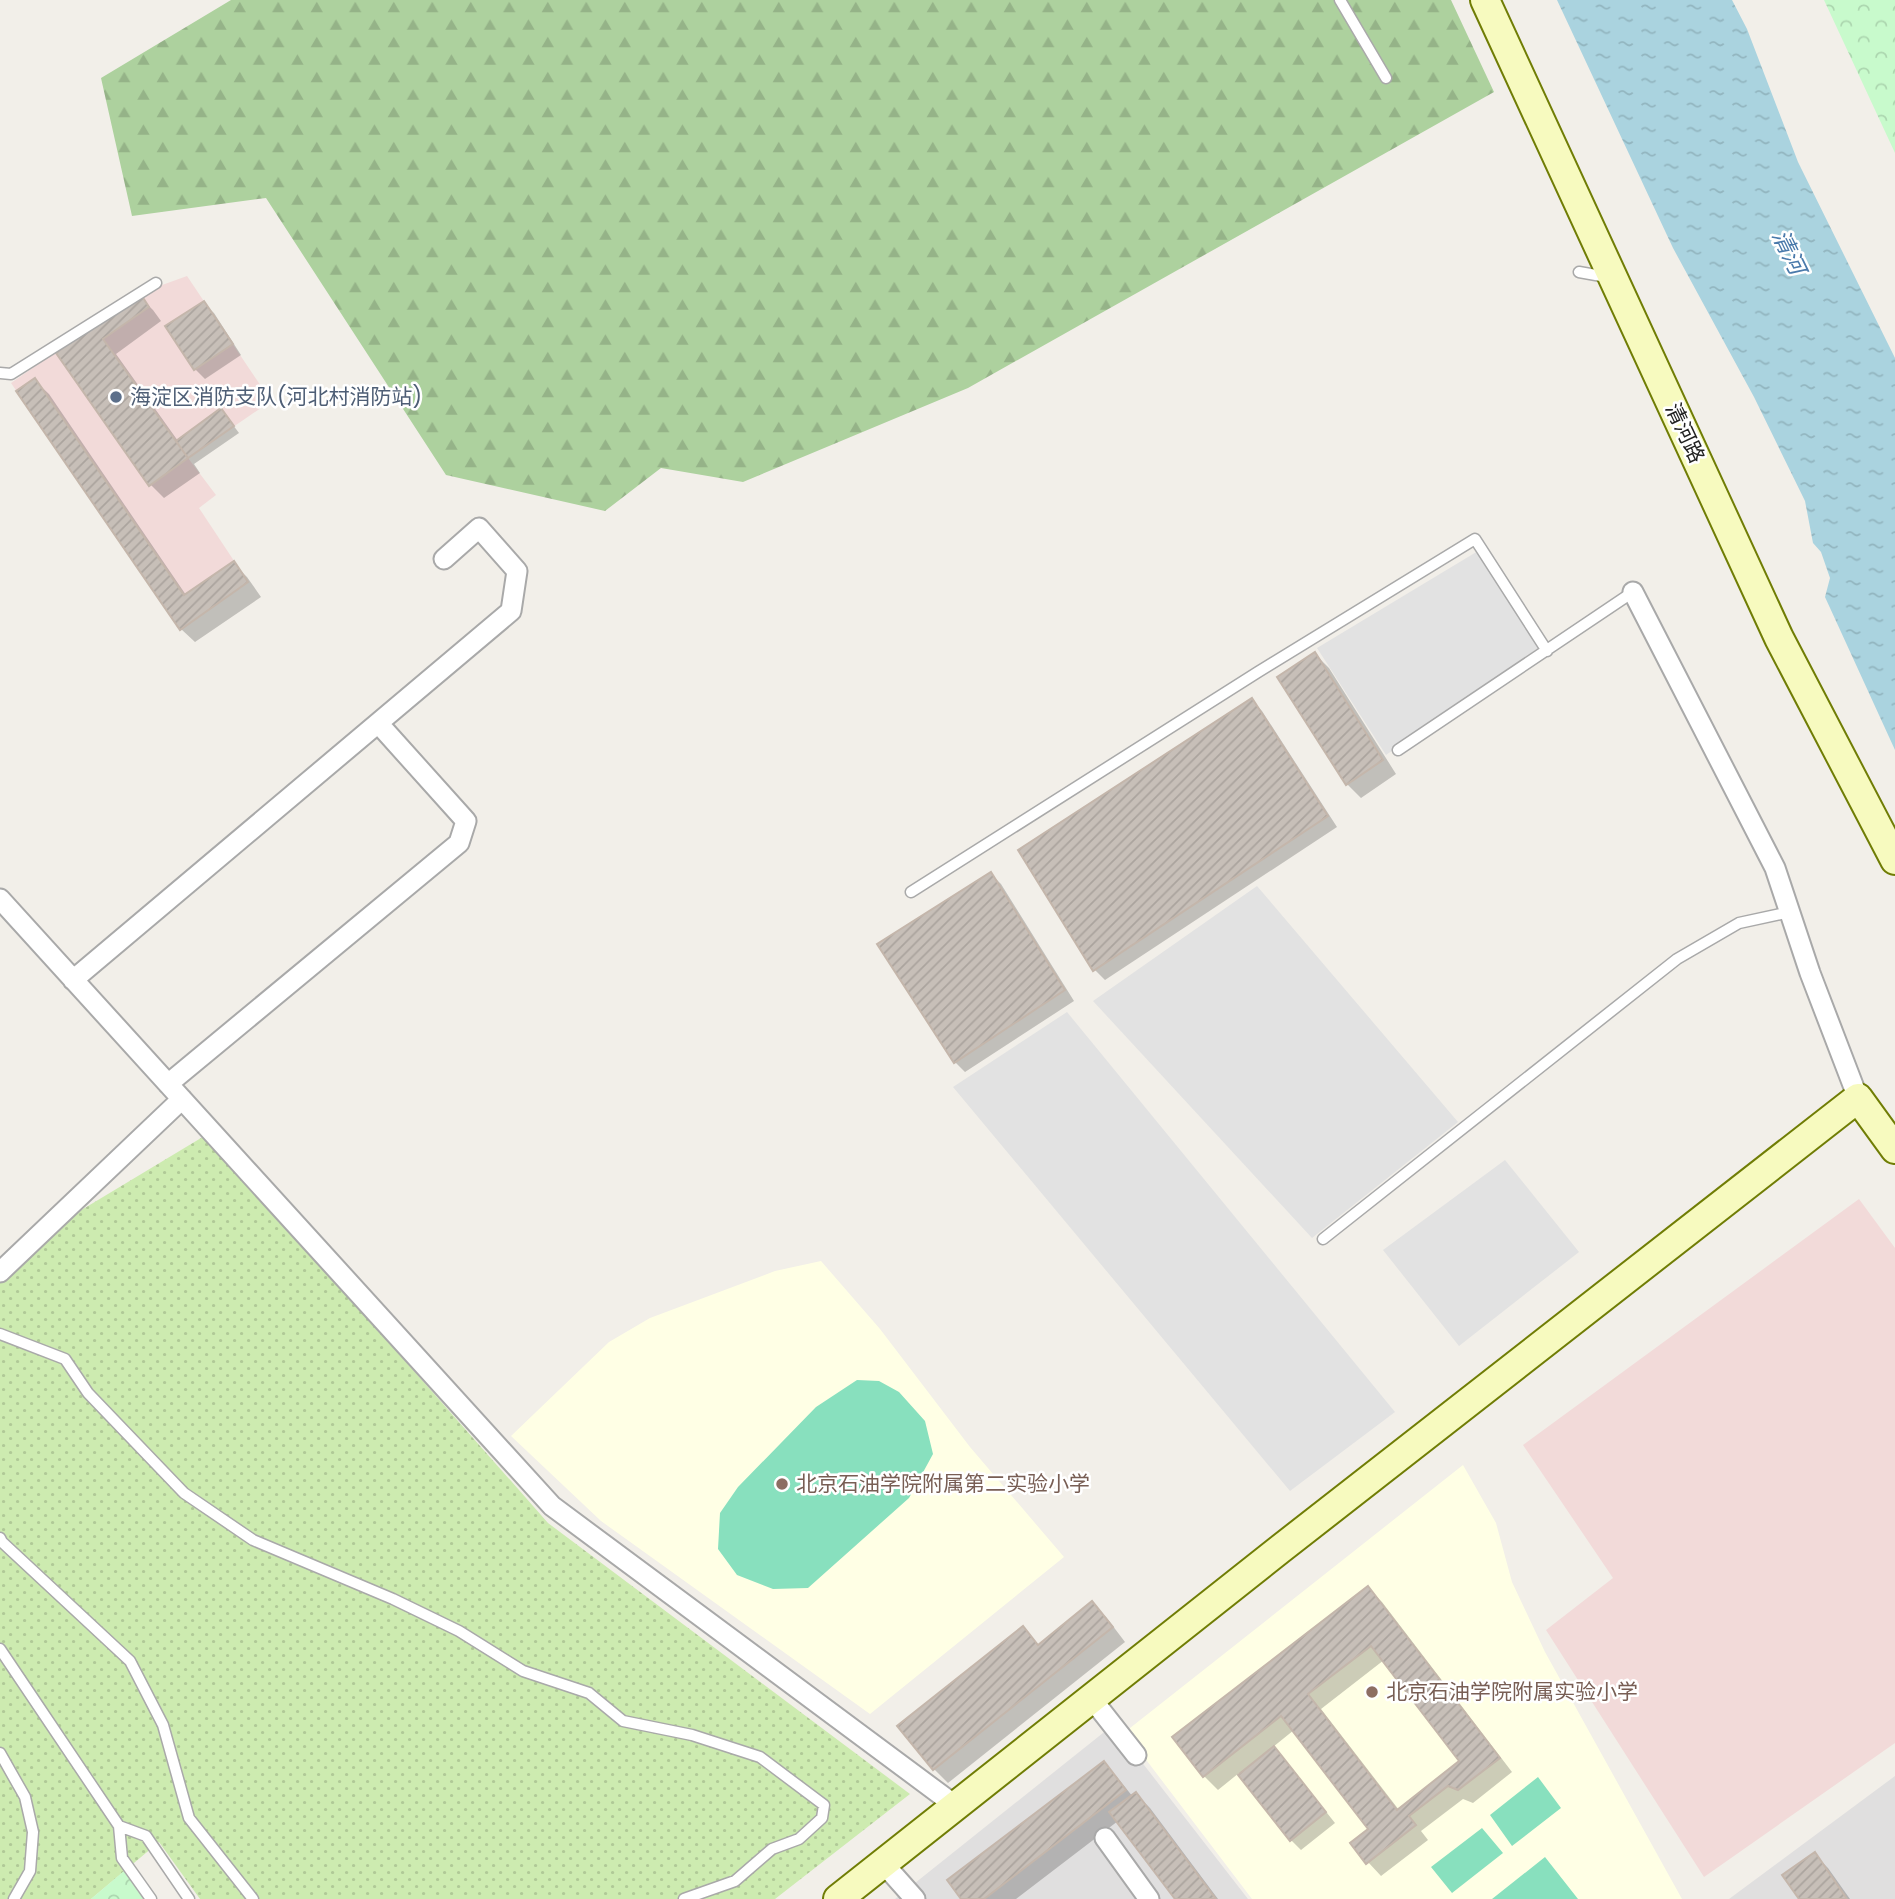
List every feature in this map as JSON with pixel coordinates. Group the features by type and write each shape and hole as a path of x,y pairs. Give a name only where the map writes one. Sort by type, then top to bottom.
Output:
{"street":[{"name":"清河路","path":"1485,0 1779,638 1895,860"},
{"path":"73,980 511,611 517,571 479,528 444,559"},
{"path":"1633,592 1775,868 1810,973 1858,1098 1895,1149"},
{"path":"168,1084 459,843 466,821 377,723"},
{"path":"0,900 552,1506 956,1806"},
{"path":"838,1899 1858,1098"},
{"path":"0,1272 182,1099"},
{"path":"1092,1699 1136,1755"},
{"path":"1105,1838 1149,1899"},
{"path":"883,1863 915,1899"}],"lane":[{"path":"1340,0 1386,78"},
{"path":"1579,272 1614,278"},
{"path":"0,373 11,374 156,283"},
{"path":"911,892 1475,539 1547,651"},
{"path":"1398,750 1633,592"},
{"path":"1323,1239 1677,959 1739,923 1790,912"},
{"path":"0,1334 65,1359 88,1394 184,1493 253,1540 415,1609 459,1631 523,1671 589,1693 623,1721 692,1735 760,1757 824,1805 822,1818 799,1839 772,1849 735,1881 684,1899"},
{"path":"0,1538 130,1661 163,1724 189,1818 253,1899"},
{"path":"0,1649 119,1826 122,1858 151,1899"},
{"path":"0,1753 25,1797 33,1832 30,1871 15,1899"},
{"path":"119,1826 146,1836 189,1899"}],"shaded area":[{"path":"187,276 271,401 188,458 216,495 199,508 248,582 180,630 11,383 140,293"},
{"path":"1478,551 1541,646 1386,755 1317,648"},
{"path":"1257,886 1458,1122 1312,1238 1093,1001"},
{"path":"1067,1012 1395,1412 1290,1491 953,1087"},
{"path":"1505,1160 1579,1252 1459,1346 1383,1250"},
{"path":"1859,1199 1895,1248 1895,1743 1704,1877 1546,1630 1613,1578 1523,1445"},
{"name":"北京石油学院附属第二实验小学","path":"821,1261 880,1329 970,1447 1064,1557 870,1714 601,1521 511,1436 609,1342 650,1318 775,1271"},
{"name":"北京石油学院附属实验小学","path":"1463,1465 1496,1523 1512,1582 1545,1652 1682,1899 1252,1899 1125,1732"},
{"path":"1113,1725 1248,1899 895,1899"},
{"path":"1895,1776 1895,1899 1729,1899"}],"green space":[{"path":"231,0 1451,0 1494,92 968,388 743,482 661,468 605,511 446,475 266,198 132,216 101,78"},
{"path":"1824,0 1895,0 1895,153"},
{"path":"206,1135 548,1523 910,1794 775,1899 200,1899 159,1842 91,1899 0,1899 0,1259"},
{"path":"857,1380 879,1381 899,1392 925,1421 933,1454 909,1498 808,1588 773,1589 737,1575 718,1549 720,1513 738,1487 816,1407"},
{"path":"1538,1777 1561,1808 1512,1846 1490,1815"},
{"path":"1482,1828 1503,1853 1452,1893 1431,1867"},
{"path":"1545,1857 1578,1899 1492,1899"},
{"path":"124,1871 144,1899 91,1899"}],"water":[{"name":"清河","path":"1557,0 1732,0 1747,29 1798,162 1895,358 1895,750 1825,597 1830,578 1821,552 1813,543 1805,501 1754,397 1673,248"}],"building":[{"name":"海淀区消防支队(河北村消防站)","path":"140,293 149,307 103,339 188,458 149,486 56,353"},
{"path":"204,301 233,344 194,370 165,326"},
{"path":"35,378 184,595 234,561 248,582 180,630 16,391"},
{"path":"221,408 234,426 188,458 176,441"},
{"path":"1315,652 1383,760 1346,785 1277,677"},
{"path":"1252,698 1328,816 1093,971 1018,850"},
{"path":"991,872 1065,990 954,1063 877,944"},
{"path":"1368,1586 1500,1758 1458,1790 1448,1786 1409,1816 1416,1825 1366,1864 1350,1843 1368,1829 1281,1716 1203,1777 1172,1737","holes":["1371,1646 1459,1761 1397,1810 1308,1694"]},
{"path":"1092,1601 1113,1627 933,1770 897,1726 1023,1626 1038,1645"},
{"path":"1274,1746 1326,1812 1290,1841 1238,1775"},
{"path":"1104,1761 1126,1790 984,1899 961,1899 947,1880"},
{"path":"1136,1792 1216,1899 1175,1899 1109,1812"},
{"path":"1815,1852 1847,1899 1799,1899 1782,1875"}],"place":[{"name":"海淀区消防支队(河北村消防站)","path":"116,397"},
{"name":"北京石油学院附属第二实验小学","path":"782,1484"},
{"name":"北京石油学院附属实验小学","path":"1372,1692"}]}
